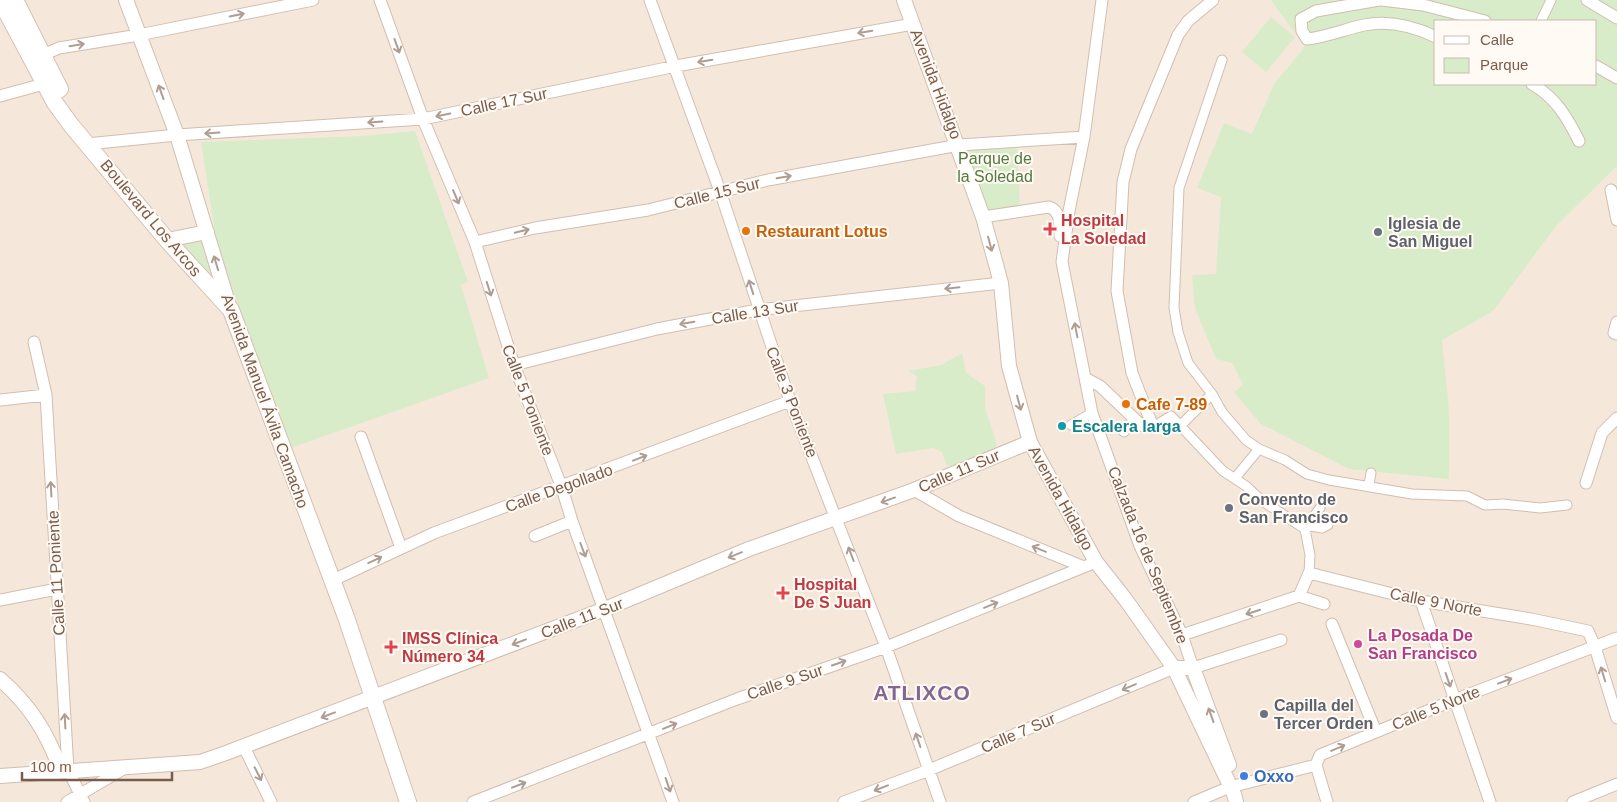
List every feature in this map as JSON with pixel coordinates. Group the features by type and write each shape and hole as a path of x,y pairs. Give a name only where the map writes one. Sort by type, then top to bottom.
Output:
{"main road":[{"name":"Boulevard Los Arcos","path":"0,0 89,145 167,240 231,310"},
{"name":"Boulevard Los Arcos","path":"15,0 37,58"},
{"name":"Avenida Manuel Ávila Camacho","path":"231,310 331,581 408,802"}],"street":[{"name":"Avenida Manuel Ávila Camacho","path":"126,0 177,135 231,310"},
{"path":"37,58 59,48 312,0"},
{"name":"Calle 5 Poniente","path":"380,0 423,119 475,242 514,365 562,488 572,521 674,802"},
{"name":"Calle 3 Poniente","path":"650,0 676,66 720,191 758,310 790,401 886,647 940,802"},
{"name":"Avenida Hidalgo","path":"904,0 959,145 983,217 1001,283 1009,366 1030,442 1090,565 1126,600 1174,668 1234,792"},
{"name":"Calzada 16 de Septiembre","path":"1102,0 1084,137 1069,211 1062,262 1092,413 1140,546 1182,635 1193,668"},
{"path":"1153,428 1132,373 1117,290 1123,182 1131,149 1178,35 1188,21 1213,0"},
{"path":"1434,36 1415,28 1392,23 1365,25 1322,37 1307,38 1302,31 1301,19 1316,11 1380,0 1423,5 1481,20"},
{"path":"1541,20 1551,0"},
{"path":"1587,0 1617,18"},
{"name":"Calle 17 Sur","path":"89,145 177,135 423,119 676,66 913,24"},
{"path":"1222,60 1179,188 1174,267 1174,308 1178,332 1188,363 1212,394 1222,412 1246,440 1259,449 1285,460 1307,474 1329,480 1369,485 1412,494 1467,496 1485,505 1503,504 1540,508 1567,505"},
{"path":"1597,67 1617,78"},
{"path":"0,96 51,83"},
{"path":"1534,85 1545,91 1564,112 1579,141"},
{"name":"Calle 15 Sur","path":"475,242 535,228 648,210 768,180 959,145 1084,137"},
{"path":"1611,190 1617,220"},
{"path":"983,217 1049,207 1069,211"},
{"path":"1054,209 1059,216 1062,262"},
{"path":"167,240 207,232"},
{"name":"Calle 13 Sur","path":"514,365 656,329 758,310 1001,283"},
{"path":"1617,322 1614,333 1617,334"},
{"name":"Calle 11 Poniente","path":"34,342 46,395 57,589 64,771 82,798"},
{"path":"1085,378 1100,386 1145,427 1153,428 1171,416 1223,470 1261,500 1305,529 1310,555 1309,573 1300,596"},
{"path":"1180,426 1212,394"},
{"path":"0,400 46,395"},
{"name":"Calle Degollado","path":"331,581 434,533 562,488 790,401"},
{"path":"1070,425 1092,413"},
{"path":"1586,483 1602,433 1617,418"},
{"path":"1124,432 1134,419"},
{"path":"361,437 401,548"},
{"name":"Calle 11 Sur","path":"66,802 82,798 121,767 200,762 244,747 605,609 749,550 914,490 1030,442"},
{"path":"1235,478 1259,449"},
{"path":"1369,485 1371,473"},
{"path":"914,490 959,516 1090,565"},
{"path":"1305,529 1311,526 1322,528 1328,525 1328,522 1315,515 1320,508"},
{"path":"535,536 572,521"},
{"name":"Calle 9 Sur","path":"473,802 737,699 886,647 1090,565"},
{"name":"Calle 9 Norte","path":"1309,573 1420,601 1531,619 1588,631 1595,647"},
{"path":"0,600 57,589"},
{"path":"1182,635 1300,596 1324,604"},
{"path":"1420,601 1490,802"},
{"path":"1332,624 1376,732"},
{"name":"Calle 5 Norte","path":"1194,802 1234,792 1316,765 1320,755 1454,700 1617,638"},
{"path":"1234,792 1193,668 1281,640"},
{"path":"1595,647 1617,718"},
{"name":"Calle 7 Sur","path":"844,802 929,770 1174,668 1193,668"},
{"path":"0,679 34,715 64,771"},
{"path":"244,747 272,802"},
{"path":"1316,765 1327,802"},
{"path":"0,776 121,767"},
{"path":"1573,802 1617,784"}],"shaded area":[{"path":"0,0 1617,0 1617,802 0,802"}],"green space":[{"path":"1271,0 1617,0 1617,166 1556,226 1493,311 1442,340 1449,409 1449,479 1349,469 1261,424 1234,392 1243,384 1232,363 1216,359 1195,308 1192,275 1216,274 1221,197 1197,188 1224,123 1252,134 1274,84 1305,47"},
{"path":"1271,17 1295,37 1266,72 1242,52"},
{"path":"415,131 468,282 461,285 489,378 285,450 216,238 201,142 363,136"},
{"name":"Parque de la Soledad","path":"1017,142 1020,208 987,212 965,146"},
{"path":"203,238 221,294 178,243"},
{"path":"962,353 966,373 985,386 985,408 996,441 996,453 957,466 946,465 942,452 933,448 896,454 883,394 915,391 917,376 908,371 941,365"}],"place":[{"name":"Hospital La Soledad","path":"1050,229"},
{"name":"Restaurant Lotus","path":"746,231"},
{"name":"Iglesia de San Miguel","path":"1378,232"},
{"name":"Cafe 7-89","path":"1126,404"},
{"name":"Escalera larga","path":"1062,426"},
{"name":"Convento de San Francisco","path":"1229,508"},
{"name":"Hospital De S Juan","path":"783,593"},
{"name":"La Posada De San Francisco","path":"1358,644"},
{"name":"IMSS Clínica Número 34","path":"391,647"},
{"name":"Capilla del Tercer Orden","path":"1264,714"},
{"name":"Oxxo","path":"1244,776"}],"district":[{"name":"ATLIXCO","path":"922,692"}]}
